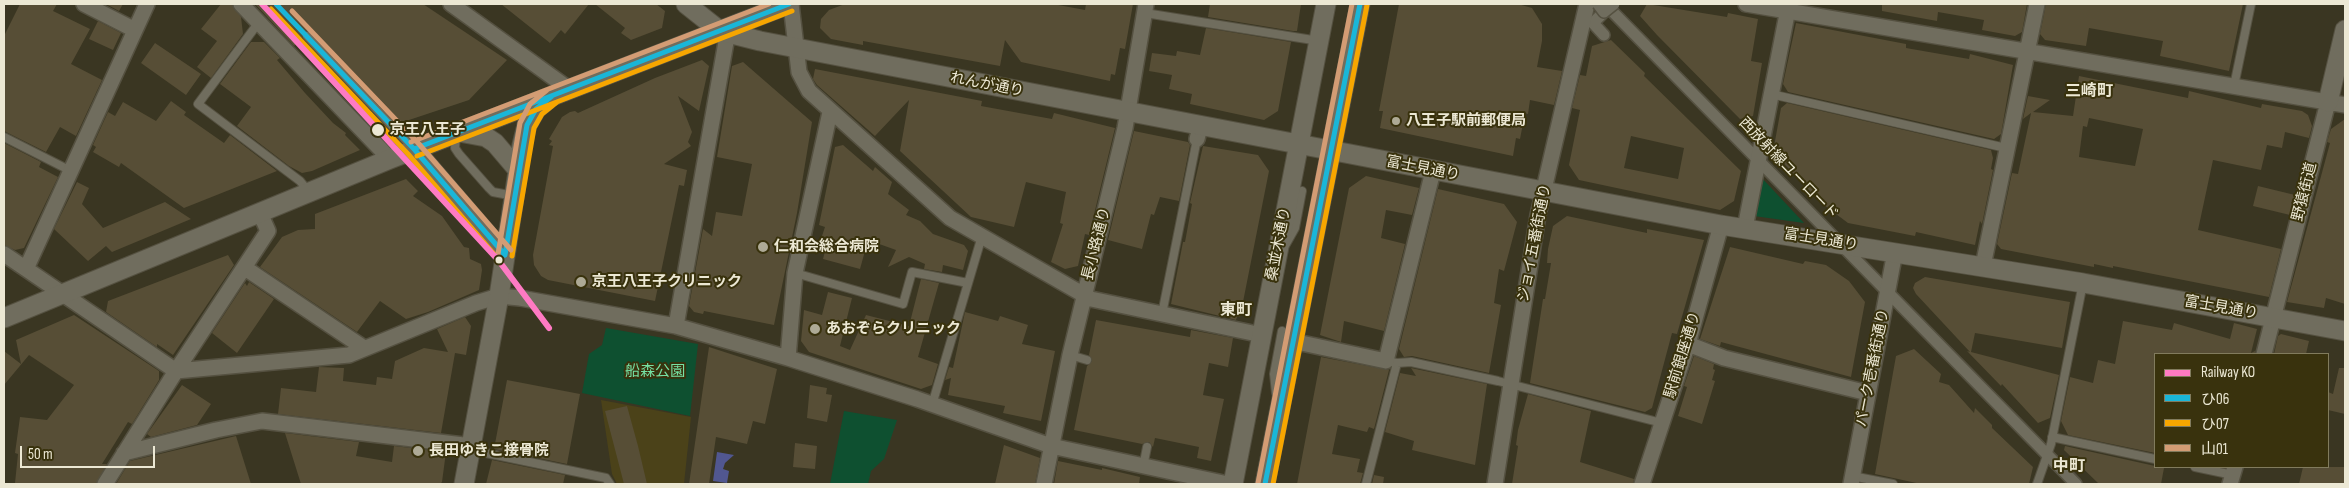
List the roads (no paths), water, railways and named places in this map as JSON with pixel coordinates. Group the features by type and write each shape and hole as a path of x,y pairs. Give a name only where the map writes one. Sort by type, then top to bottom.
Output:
{"street":[{"path":"84,4 135,30"},
{"path":"26,269 147,4"},
{"path":"242,4 390,158"},
{"path":"451,4 560,93"},
{"name":"れんが通り","path":"686,4 720,31 797,48 1128,112 1198,133 1298,145"},
{"path":"4,318 390,158 790,4 801,78 809,92 950,218 1091,299 1262,334"},
{"name":"桑並木通り","path":"1233,484 1326,4"},
{"path":"1265,484 1279,415 1287,336 1330,151 1360,4"},
{"name":"ジョイ五番街通り","path":"1494,484 1538,215 1545,192 1587,4"},
{"path":"1746,4 1788,7 2028,51 2337,104"},
{"path":"1983,266 2037,4"},
{"path":"1604,35 1593,23 1602,12 1616,5"},
{"path":"1745,228 1788,7"},
{"name":"長小路通り","path":"1044,484 1070,355 1128,112 1145,8"},
{"name":"西放射線ユーロード","path":"1602,12 1759,160 2076,484"},
{"name":"野猿街道","path":"2264,353 2337,104 2345,30"},
{"path":"676,326 726,42 720,31"},
{"path":"464,484 499,296 518,170 527,125 536,109 560,93"},
{"path":"788,358 795,273 830,112"},
{"path":"457,132 486,137 495,143 518,170"},
{"name":"富士見通り","path":"1298,145 1721,225 2083,282 2345,331"},
{"path":"414,149 505,255"},
{"path":"1287,336 1391,362 1433,171"},
{"path":"105,484 176,371 268,232 260,213"},
{"name":"駅前銀座通り","path":"1642,484 1688,344 1721,225"},
{"name":"パーク壱番街通り","path":"1852,480 1895,252"},
{"path":"4,254 176,371 349,355 470,305 499,296 528,299 676,326 788,358 1051,446 1228,484"},
{"path":"245,268 364,348"},
{"path":"1688,344 1724,358 1868,393"},
{"path":"124,453 216,430 262,421 472,446"}],"lane":[{"path":"2234,86 2251,4"},
{"path":"1145,8 1319,41"},
{"path":"259,22 198,104 300,181 309,192"},
{"path":"307,36 414,149"},
{"path":"1771,94 2006,148"},
{"path":"457,132 454,148 488,188 493,192 514,196"},
{"path":"1162,314 1198,133"},
{"path":"4,136 70,171"},
{"path":"1277,258 1295,228 1302,191"},
{"path":"932,405 982,236"},
{"path":"795,273 902,304 912,272 968,283"},
{"path":"2037,484 2048,455 2083,282"},
{"path":"1070,355 1087,360"},
{"path":"1366,484 1391,362 1411,362 1509,384 1662,423"},
{"path":"2052,437 2154,458"},
{"path":"472,446 486,453 606,478 610,484"},
{"path":"1143,466 1147,447"},
{"path":"2200,468 2232,475"},
{"path":"1852,480 1893,484"}],"water":[{"path":"717,452 734,455 725,463 723,469 729,471 727,483 713,481"}],"rail line":[{"name":"KO","path":"262,4 499,261 549,328"}],"place":[{"name":"八王子駅前郵便局","path":"1396,121"},
{"name":"京王八王子","path":"378,130"},
{"name":"仁和会総合病院","path":"763,247"},
{"name":"京王八王子クリニック","path":"581,282"},
{"name":"あおぞらクリニック","path":"815,329"},
{"name":"長田ゆきこ接骨院","path":"418,451"}],"district":[{"name":"三崎町","path":"2089,92"},
{"name":"東町","path":"1236,311"},
{"name":"中町","path":"2069,467"}],"park label":[{"name":"船森公園","path":"655,372"}]}
